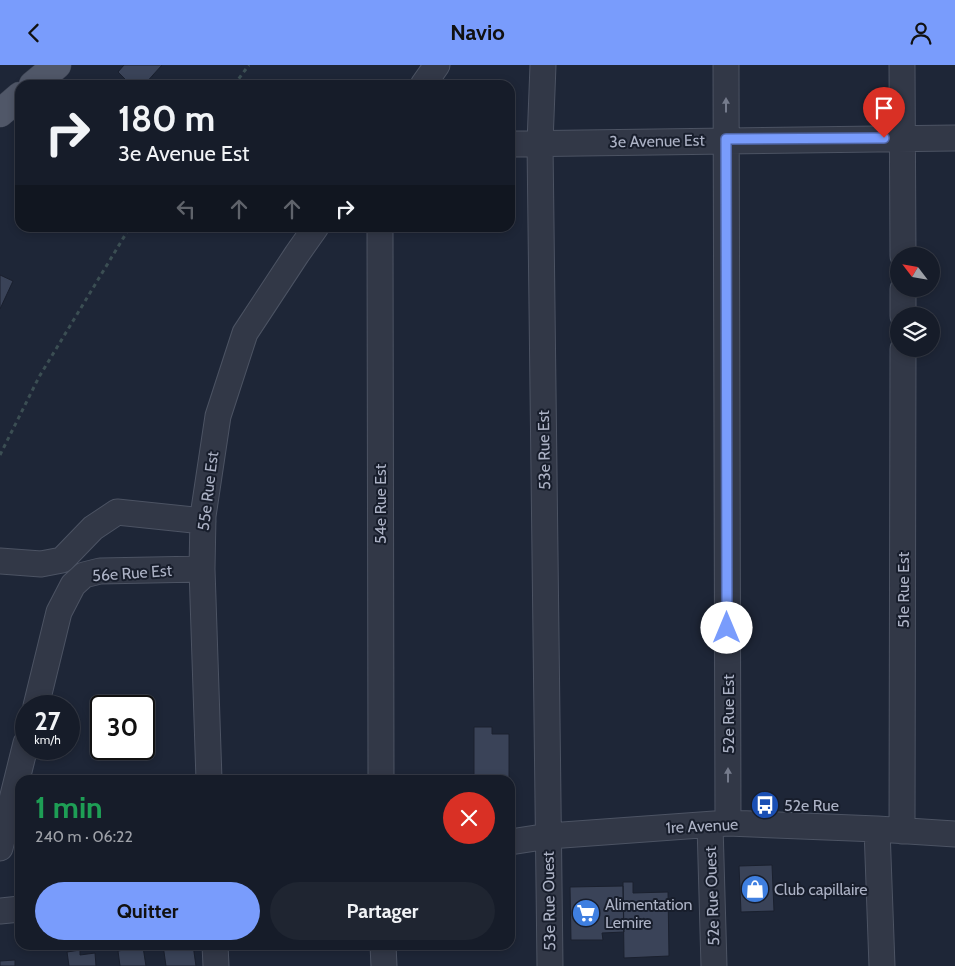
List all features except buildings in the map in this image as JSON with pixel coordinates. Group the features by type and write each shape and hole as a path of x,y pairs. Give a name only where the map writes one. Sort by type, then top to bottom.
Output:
{"main road":[{"path":"39,80 57,65"},
{"path":"0,113 15,100"}],"street":[{"path":"426,80 437,65"},
{"name":"53e Rue Est","path":"543,65 540,143 549,836"},
{"name":"52e Rue Est","path":"719,824 726,65"},
{"path":"902,65 904,138 903,247"},
{"name":"3e Avenue Est","path":"515,144 726,139 955,137"},
{"name":"55e Rue Est","path":"209,775 202,569 203,521 218,416 245,333 312,232"},
{"name":"54e Rue Est","path":"380,232 381,775"},
{"name":"51e Rue Est","path":"902,831 903,357"},
{"path":"0,561 41,563 62,560 93,527 117,512 203,521"},
{"path":"62,560 76,582"},
{"name":"56e Rue Est","path":"39,695 59,612 73,585 84,575 100,571 202,569"},
{"path":"18,775 22,760"},
{"path":"0,848 15,787"},
{"name":"1re Avenue","path":"515,841 549,836 719,824 877,829 955,834"},
{"name":"52e Rue Ouest","path":"714,966 719,824"},
{"path":"877,829 882,966"},
{"name":"53e Rue Ouest","path":"549,836 550,966"},
{"path":"0,911 15,910"},
{"path":"215,950 216,966"},
{"path":"383,950 384,966"}],"path":[{"path":"238,80 249,65"},
{"path":"0,455 39,377 127,232"}],"place":[{"name":"52e Rue","path":"765,805"},
{"name":"Club capillaire","path":"755,889"},
{"name":"Alimentation Lemire","path":"586,913"}],"route":[{"path":"727,628 726,139 884,138"}]}
